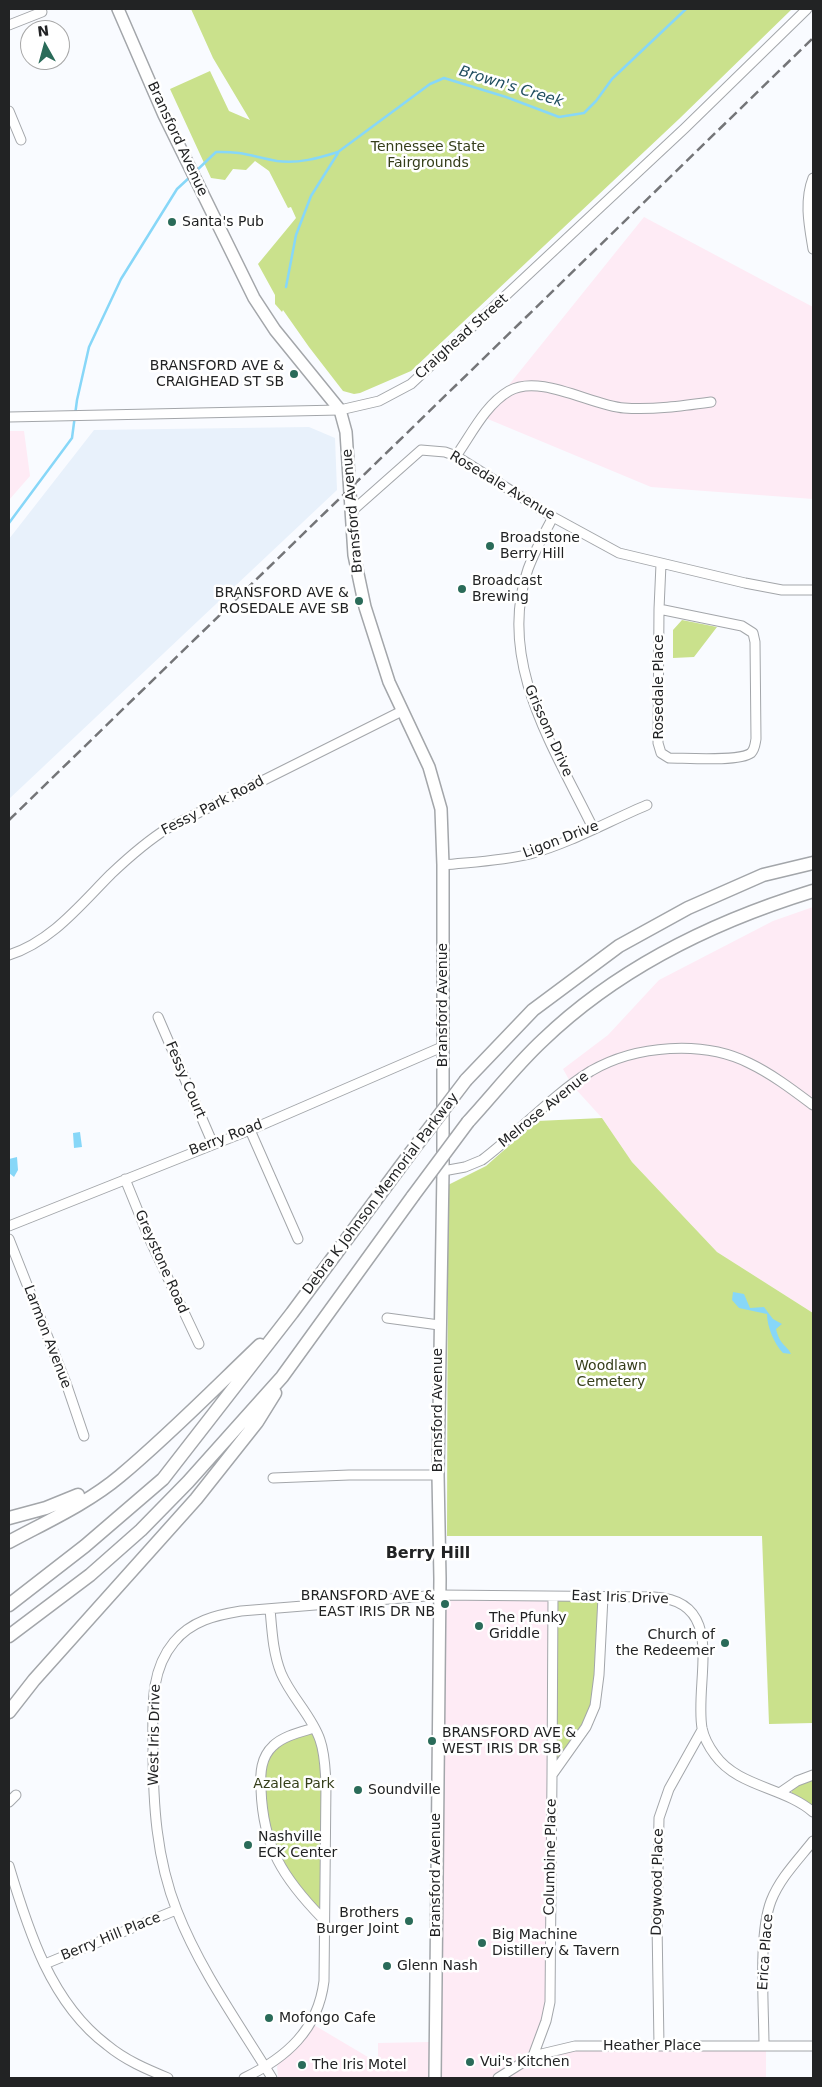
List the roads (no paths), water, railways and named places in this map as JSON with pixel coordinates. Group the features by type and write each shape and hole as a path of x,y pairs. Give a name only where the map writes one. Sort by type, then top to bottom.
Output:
{"highway":[{"name":"Debra K Johnson Memorial Parkway","path":"9,1605 85,1546 163,1479 292,1313 466,1080 533,1010 619,946 688,908 764,875 813,862"},
{"name":"Debra K Johnson Memorial Parkway","path":"9,1636 90,1575 146,1525 188,1482 282,1377 412,1196 468,1122 542,1040 587,1003 632,971 731,920 813,891"},
{"path":"9,1542 97,1492 120,1476 156,1445 292,1313"},
{"path":"9,1712 34,1680 222,1467 272,1401 282,1377"},
{"path":"9,1518 63,1502 126,1469"},
{"path":"9,1701 34,1680"}],"main road":[{"name":"Bransford Avenue","path":"118,9 186,160 254,298 275,330 340,410 346,432 354,555 365,608 389,682 436,786 442,822 443,1171 439,1325 435,2078"}],"street":[{"name":"Craighead Street","path":"9,417 340,410 379,401 411,384 670,142 807,9"},
{"path":"9,25 42,12"},
{"path":"9,111 21,140"},
{"path":"813,178 809,189 807,208 813,249"},
{"path":"456,456 492,404 510,390 534,385 575,394 621,408 665,408 711,402"},
{"name":"Rosedale Avenue","path":"351,512 421,450 445,452 456,456 553,517 612,550 661,564 782,590 813,590"},
{"name":"Grissom Drive","path":"553,517 528,570 520,606 518,643 530,694 593,828"},
{"name":"Rosedale Place","path":"659,609 742,626 753,633 755,642 756,739 754,748 749,754 737,757 669,758 661,753 658,743 659,609 661,564"},
{"name":"Fessy Park Road","path":"9,954 23,950 53,933 113,872 146,842 168,828 402,711"},
{"name":"Ligon Drive","path":"443,865 496,860 530,854 646,805"},
{"name":"Fessy Court","path":"158,1017 212,1144"},
{"name":"Berry Road","path":"9,1226 250,1130 442,1047"},
{"name":"Melrose Avenue","path":"443,1171 465,1167 482,1160 592,1070 624,1058 651,1051 691,1049 728,1055 750,1063 813,1104"},
{"path":"250,1130 298,1239"},
{"name":"Greystone Road","path":"126,1179 158,1258 199,1344"},
{"name":"Larmon Avenue","path":"9,1238 64,1377 84,1436"},
{"path":"387,1318 439,1325"},
{"path":"272,1478 380,1474 438,1475"},
{"name":"East Iris Drive","path":"439,1595 664,1597 680,1602 692,1611 698,1622 701,1636 702,1730 714,1754 730,1770 742,1777 780,1792 813,1812"},
{"name":"West Iris Drive","path":"272,2078 198,1956 176,1910 164,1872 155,1824 153,1706 160,1665 174,1642 194,1625 223,1614 270,1608 439,1595"},
{"name":"Columbine Place","path":"534,2056 546,2021 550,2002 553,1597"},
{"path":"552,1775 586,1727 594,1706 599,1675 602,1597"},
{"path":"244,2078 266,2067 290,2050 302,2036 318,2007 324,1981 323,1919 326,1783 323,1752 314,1728 282,1675 274,1650 270,1608"},
{"path":"314,1728 284,1738 271,1747 263,1762 261,1789 264,1826 275,1856 310,1905 323,1919"},
{"name":"Dogwood Place","path":"659,2045 657,1924 659,1818 669,1788 702,1730"},
{"path":"780,1792 801,1779 813,1775"},
{"name":"Erica Place","path":"764,2046 764,1975 767,1916 780,1884 813,1841"},
{"path":"9,1866 31,1932 45,1964 66,2002 87,2028 128,2060 168,2078"},
{"name":"Berry Hill Place","path":"45,1964 176,1910"},
{"name":"Heather Place","path":"498,2078 534,2056 574,2046 813,2046"}],"water":[{"path":"80,1132 82,1147 74,1148 73,1133"},
{"path":"17,1157 18,1170 14,1177 9,1173 9,1159"},
{"path":"733,1292 744,1294 750,1308 764,1307 773,1319 782,1324 776,1329 781,1342 791,1354 783,1353 774,1340 767,1314 739,1308 732,1300"}],"waterway":[{"name":"Brown's Creek","path":"195,172 216,152 240,153 285,162 308,160 338,152 430,84 444,78 506,97 559,117 584,113 596,101 612,79 686,9"},
{"path":"286,287 296,235 311,196 338,153"},
{"path":"9,523 72,438 77,400 89,347 121,279 177,189 190,177"}],"railway":[{"path":"9,820 813,38"}],"place":[{"name":"Santa's Pub","path":"172,222"},
{"name":"BRANSFORD AVE & CRAIGHEAD ST SB","path":"294,374"},
{"name":"Broadstone Berry Hill","path":"490,546"},
{"name":"Broadcast Brewing","path":"462,589"},
{"name":"BRANSFORD AVE & ROSEDALE AVE SB","path":"359,601"},
{"name":"BRANSFORD AVE & EAST IRIS DR NB","path":"445,1604"},
{"name":"The Pfunky Griddle","path":"479,1626"},
{"name":"Church of the Redeemer","path":"725,1643"},
{"name":"BRANSFORD AVE & WEST IRIS DR SB","path":"432,1741"},
{"name":"Soundville","path":"358,1790"},
{"name":"Nashville ECK Center","path":"248,1845"},
{"name":"Brothers Burger Joint","path":"409,1921"},
{"name":"Big Machine Distillery & Tavern","path":"482,1943"},
{"name":"Glenn Nash","path":"387,1966"},
{"name":"Mofongo Cafe","path":"269,2018"},
{"name":"Vui's Kitchen","path":"470,2062"},
{"name":"The Iris Motel","path":"302,2065"}],"district":[{"name":"Berry Hill","path":"428,1554"}],"park label":[{"name":"Tennessee State Fairgrounds","path":"428,156"},
{"name":"Woodlawn Cemetery","path":"611,1374"},
{"name":"Azalea Park","path":"294,1784"}]}
